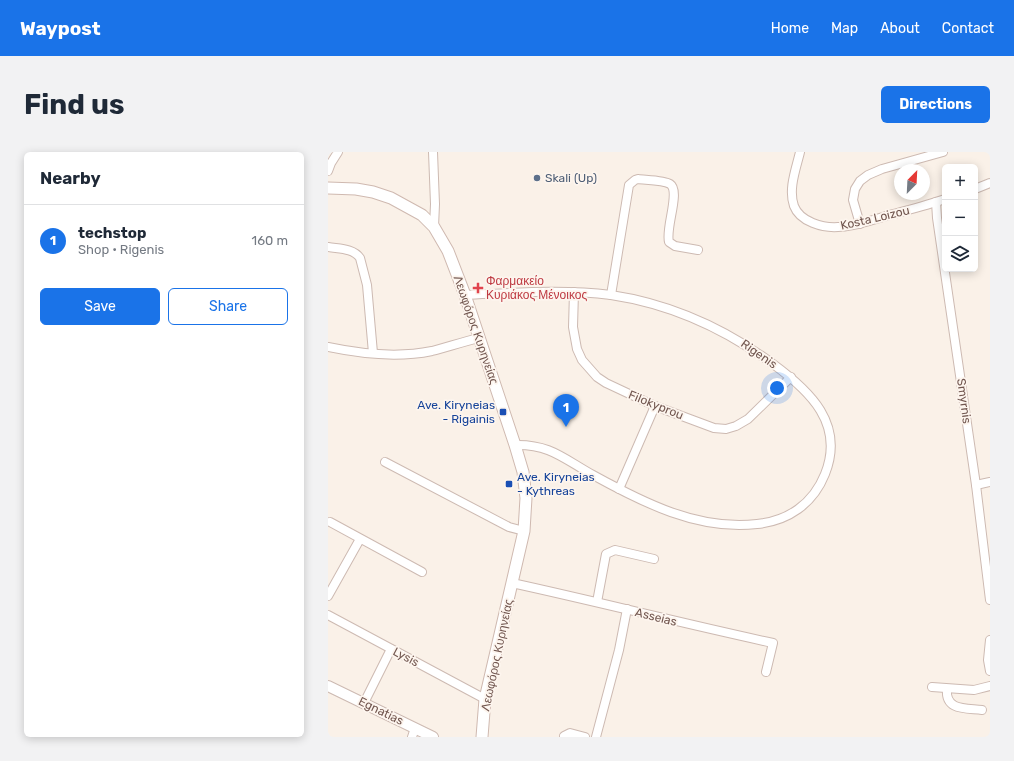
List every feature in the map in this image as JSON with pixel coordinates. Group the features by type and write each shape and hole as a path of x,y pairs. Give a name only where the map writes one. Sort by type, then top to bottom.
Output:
{"main road":[{"name":"Λεωφόρος Κυρηνείας","path":"328,188 356,189 373,192 391,198 422,215 434,227 448,251 465,295 523,472 526,498 524,531 485,699 482,737"}],"street":[{"path":"328,171 338,152"},
{"path":"433,152 435,204 434,227"},
{"name":"Kosta Loizou","path":"800,152 792,188 794,204 797,213 809,221 830,227 860,224 942,200"},
{"path":"860,224 853,200 855,189 860,181 868,175 882,169 943,152"},
{"path":"611,295 629,185 635,180 666,182 672,186 674,192 668,232 669,242 675,246 698,250"},
{"path":"978,188 990,183"},
{"name":"Smyrnis","path":"936,202 938,225 976,485 990,600"},
{"path":"328,247 351,251 358,254 360,258 366,285 373,353"},
{"name":"Rigenis","path":"465,295 545,291 611,295 655,304 695,318 727,333 756,351 790,377 809,394 820,408 825,419 831,443 828,463 820,484 808,500 787,516 778,520 756,525 725,525 681,516 619,489 554,451 537,446 515,445"},
{"name":"Filokyprou","path":"574,292 573,327 577,349 582,360 596,377 655,406 714,428 726,429 736,426 748,419 790,377"},
{"path":"328,347 373,353 415,353 432,351 479,338"},
{"path":"619,489 655,406"},
{"path":"385,462 509,527 524,531"},
{"path":"976,485 990,482"},
{"path":"330,522 422,572"},
{"path":"328,596 360,539"},
{"path":"597,602 606,554 615,550 654,559"},
{"name":"Asseias","path":"512,583 773,644 766,672"},
{"path":"596,737 619,650 627,610"},
{"name":"Lysis","path":"328,615 485,699"},
{"path":"990,640 988,660 990,671"},
{"path":"364,703 391,649"},
{"name":"Egnatias","path":"328,686 364,703 414,733 433,737"},
{"path":"932,687 974,690 990,686"},
{"path":"947,689 946,697 954,706 982,710"},
{"path":"564,736 570,733 585,737"}],"place":[{"name":"Skali (Up)","path":"537,178"},
{"name":"Φαρμακείο Κυριάκος Μένοικος","path":"478,288"},
{"name":"Ave. Kiryneias - Rigainis","path":"503,412"},
{"name":"techstop","path":"566,427"},
{"name":"Ave. Kiryneias - Kythreas","path":"509,484"}]}
